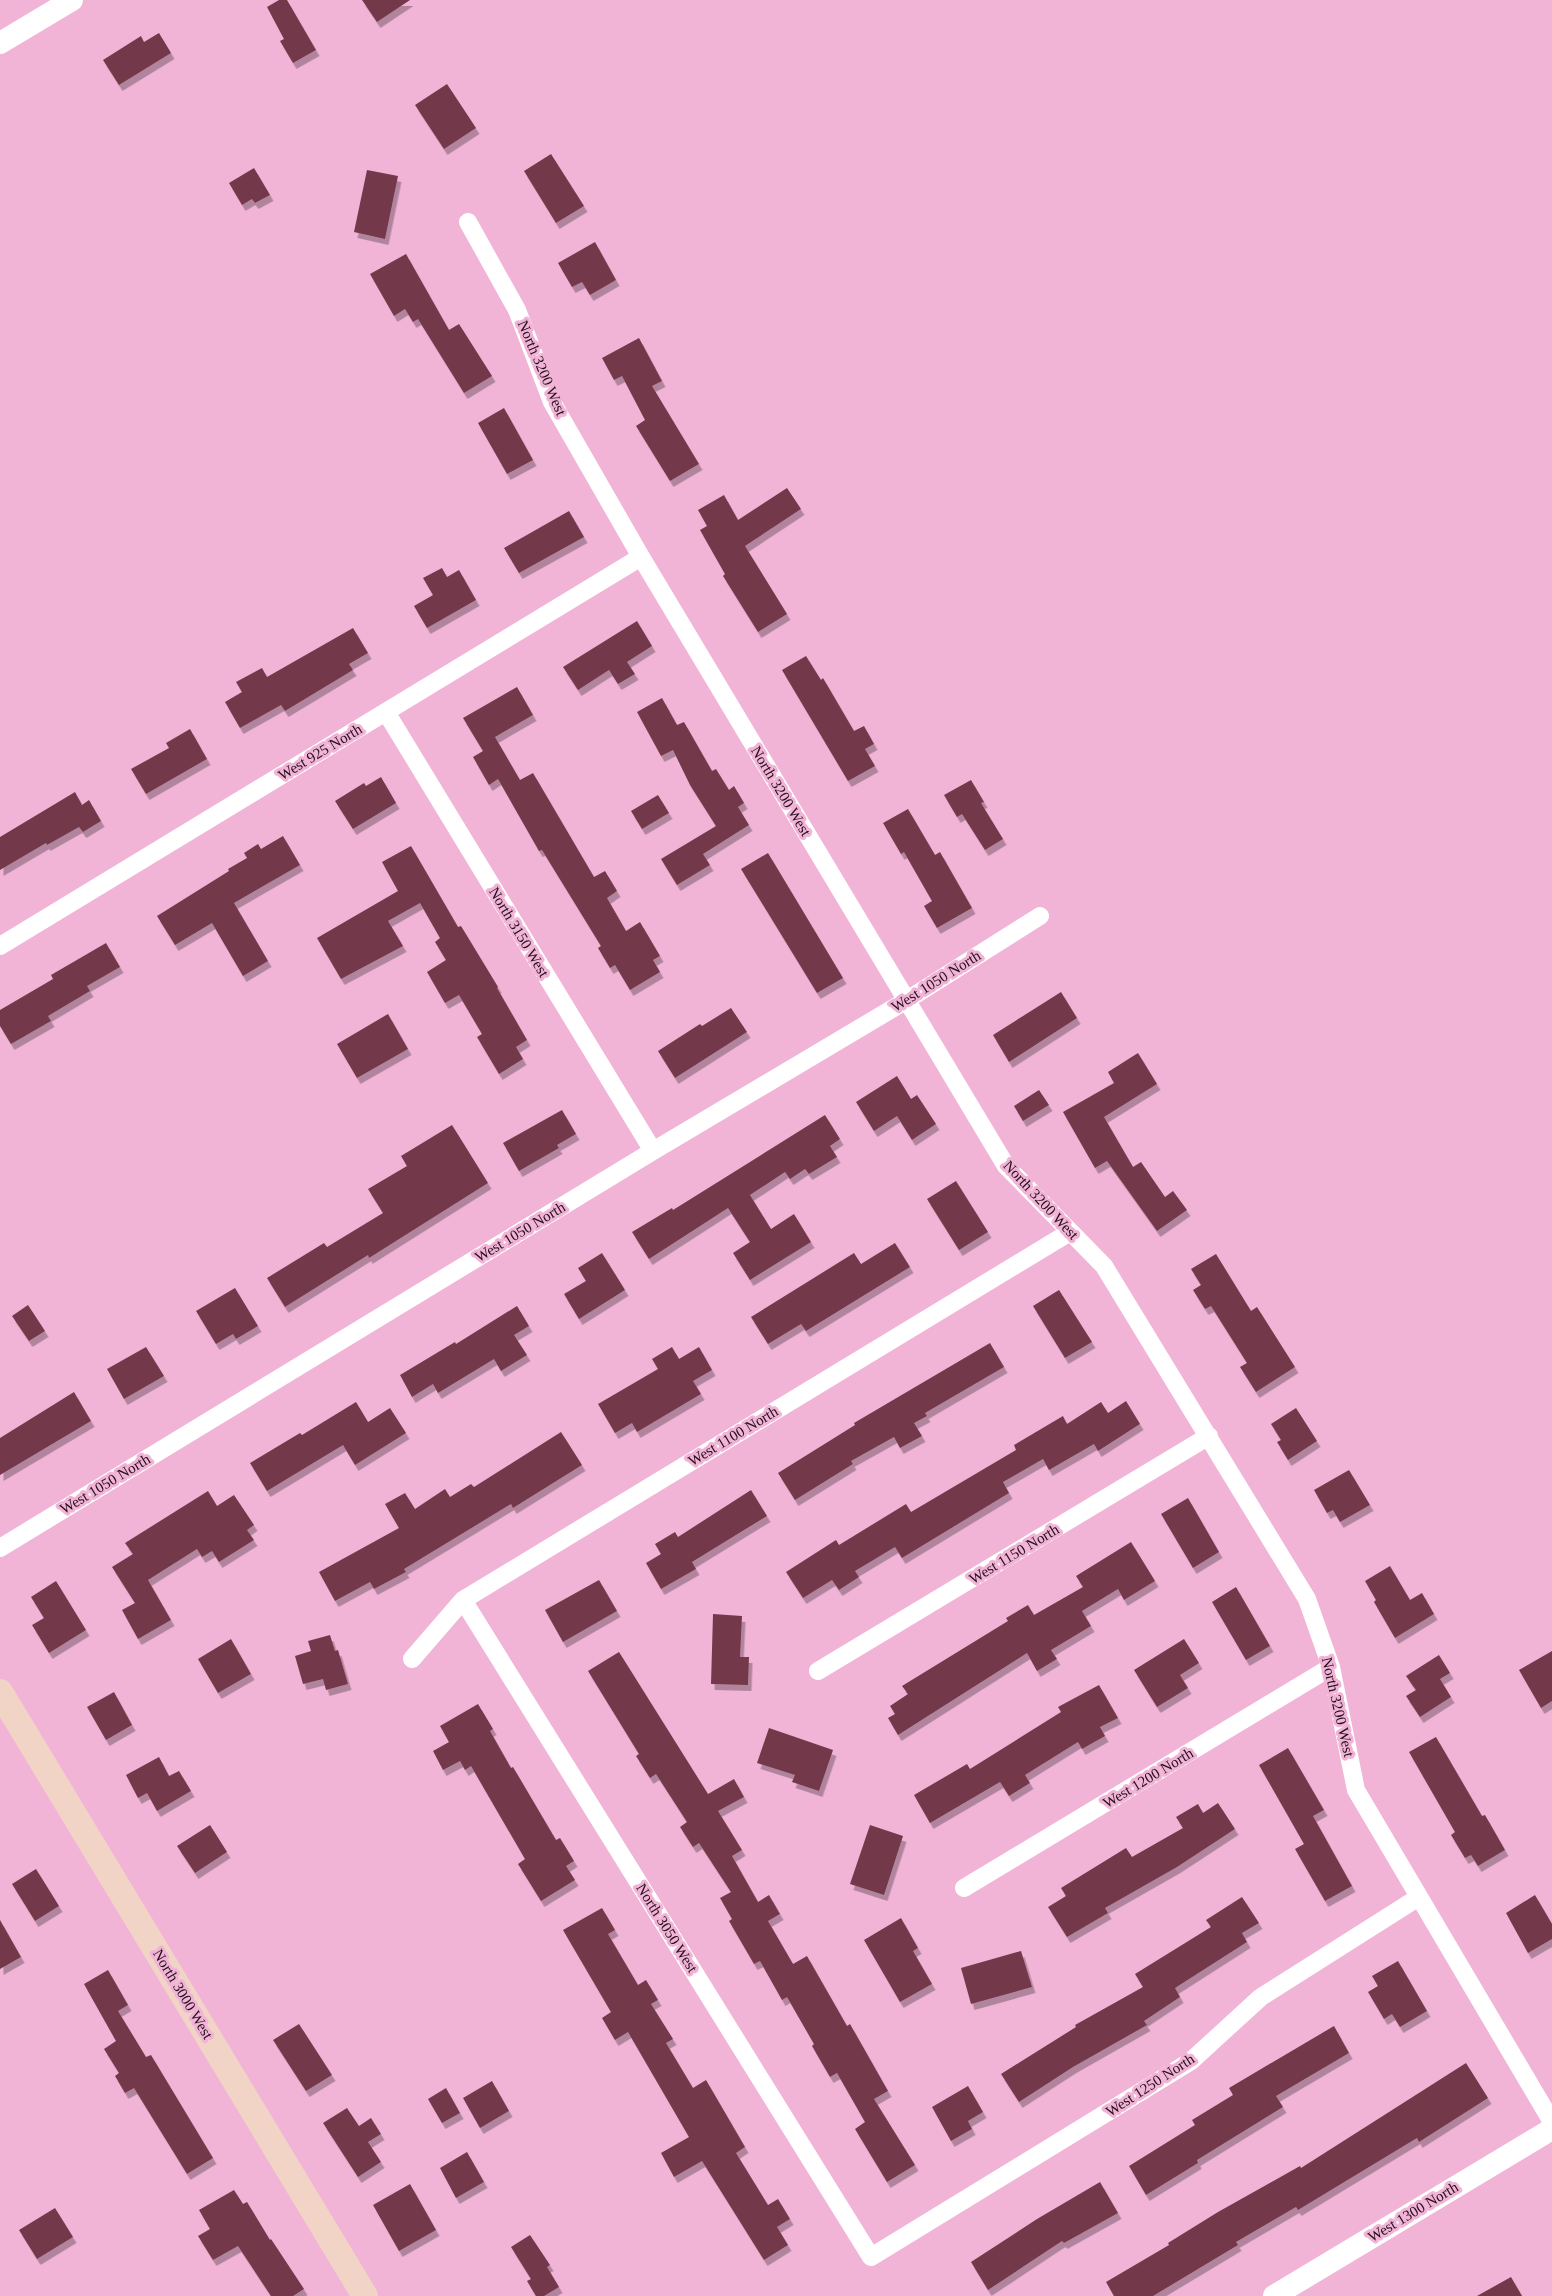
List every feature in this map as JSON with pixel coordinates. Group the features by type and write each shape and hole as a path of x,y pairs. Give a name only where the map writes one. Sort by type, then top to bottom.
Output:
{"main road":[{"name":"North 3000 West","path":"0,1692 365,2296"}],"street":[{"path":"0,43 72,0"},
{"name":"North 3200 West","path":"468,222 517,310 552,402 641,557 1006,1166 1104,1266 1307,1599 1331,1667 1356,1790 1552,2122"},
{"name":"West 925 North","path":"0,946 641,557"},
{"name":"North 3150 West","path":"386,712 653,1151"},
{"name":"West 1050 North","path":"0,1548 653,1151 907,1000 1041,916"},
{"name":"West 1100 North","path":"412,1659 463,1600 1070,1232"},
{"name":"West 1150 North","path":"818,1671 1209,1436"},
{"name":"North 3050 West","path":"463,1600 871,2257"},
{"name":"West 1200 North","path":"964,1888 1331,1667"},
{"name":"West 1250 North","path":"871,2257 1191,2061 1261,1997 1419,1898"},
{"name":"West 1300 North","path":"1274,2296 1552,2129"}],"building":[{"path":"279,0 287,0 316,50 293,63 280,41 284,39 267,7"},
{"path":"362,0 410,0 377,22"},
{"path":"159,33 171,53 119,85 103,60 141,36 144,42"},
{"path":"447,84 476,128 444,149 415,105"},
{"path":"551,154 584,206 556,223 524,171"},
{"path":"254,168 270,195 255,203 252,199 242,205 229,183"},
{"path":"367,170 398,176 385,239 354,232"},
{"path":"595,242 616,280 590,295 582,282 572,287 558,263"},
{"path":"406,254 449,330 459,324 492,376 464,393 418,319 413,322 405,309 394,316 370,274"},
{"path":"639,338 662,381 652,386 699,464 670,481 636,426 645,420 622,376 614,380 602,358"},
{"path":"504,408 533,460 507,474 478,423"},
{"path":"787,488 801,509 745,546 787,614 758,632 723,576 725,574 700,530 707,526 698,510 724,495 738,520"},
{"path":"569,511 584,537 519,573 504,548"},
{"path":"442,568 447,577 459,570 476,600 427,628 414,606 433,595 423,578"},
{"path":"637,621 652,646 627,662 635,674 618,684 609,670 578,690 563,667"},
{"path":"353,628 368,653 349,664 353,670 285,711 281,705 240,728 225,702 242,692 236,682 262,668 267,677"},
{"path":"806,656 821,680 823,678 854,731 864,726 874,744 865,749 875,766 848,781 782,670"},
{"path":"517,687 533,715 495,737 520,780 533,773 594,877 605,871 617,891 607,898 626,931 640,922 660,956 653,960 660,972 630,990 615,965 610,968 598,948 601,946 542,850 539,851 498,779 489,785 473,757 483,751 463,718"},
{"path":"662,698 677,725 684,722 712,771 716,769 729,790 734,786 744,803 738,807 749,825 703,854 710,865 677,885 661,859 716,826 690,785 673,750 661,756 637,712"},
{"path":"190,729 207,759 146,794 131,769 169,748 166,743"},
{"path":"381,777 396,803 353,829 335,801 364,783 366,786"},
{"path":"971,780 984,802 981,803 1003,839 985,850 962,814 957,817 944,795"},
{"path":"75,792 82,805 89,800 101,821 83,832 79,827 47,845 46,843 0,870 0,837"},
{"path":"658,795 669,813 642,829 631,811"},
{"path":"908,809 935,855 940,852 972,908 937,928 924,906 932,901 904,852 901,854 883,823"},
{"path":"283,836 300,865 234,903 268,961 243,976 212,923 175,945 157,916 229,871 228,869 247,858 244,853 258,844 261,849"},
{"path":"411,846 458,927 461,926 498,987 527,1040 516,1047 523,1059 499,1074 477,1037 482,1034 459,995 445,1003 427,972 446,960 435,942 440,938 420,903 388,921 403,946 341,979 317,938 398,891 382,862"},
{"path":"768,853 843,978 817,993 741,869"},
{"path":"106,943 120,967 87,986 90,991 48,1016 51,1021 11,1044 0,1026 0,1010 53,979 51,975"},
{"path":"1061,992 1077,1018 1009,1062 993,1035"},
{"path":"731,1008 747,1032 675,1078 658,1051 700,1024 702,1026"},
{"path":"388,1014 408,1049 357,1078 337,1044"},
{"path":"1138,1053 1157,1084 1104,1117 1133,1167 1141,1162 1165,1197 1173,1191 1187,1210 1157,1231 1107,1161 1095,1168 1063,1112 1114,1083 1108,1072"},
{"path":"897,1076 911,1099 917,1095 936,1124 912,1140 897,1116 874,1131 856,1102"},
{"path":"1039,1090 1049,1105 1023,1121 1014,1106"},
{"path":"562,1110 576,1134 557,1145 559,1148 519,1171 503,1143"},
{"path":"825,1115 840,1139 830,1146 837,1157 809,1174 805,1169 790,1179 785,1172 750,1195 771,1229 794,1214 811,1242 750,1280 733,1253 750,1242 728,1208 649,1259 632,1232 672,1208 673,1210"},
{"path":"452,1125 488,1183 369,1258 368,1255 285,1307 267,1278 324,1243 327,1247 383,1213 368,1189 407,1166 401,1156"},
{"path":"956,1181 988,1232 959,1250 927,1199"},
{"path":"895,1243 910,1267 806,1331 801,1324 768,1344 751,1317 854,1253 861,1264"},
{"path":"602,1253 625,1290 579,1319 564,1294 586,1281 578,1268"},
{"path":"1216,1254 1251,1311 1257,1307 1295,1367 1256,1392 1240,1367 1247,1363 1211,1306 1205,1309 1193,1290 1201,1285 1191,1269"},
{"path":"235,1288 258,1326 236,1339 233,1334 216,1344 196,1311"},
{"path":"1059,1290 1092,1342 1065,1358 1033,1306"},
{"path":"28,1305 45,1331 29,1341 12,1316"},
{"path":"517,1306 529,1326 514,1335 527,1355 501,1371 494,1359 438,1393 433,1384 412,1397 400,1375"},
{"path":"990,1343 1004,1367 925,1413 927,1416 914,1423 922,1436 900,1448 894,1437 851,1461 853,1464 795,1500 778,1473 855,1425 854,1423"},
{"path":"146,1347 164,1376 124,1399 107,1369"},
{"path":"672,1347 679,1359 699,1347 712,1370 693,1381 701,1394 637,1432 632,1423 615,1433 598,1404 658,1369 652,1359"},
{"path":"74,1392 91,1421 0,1475 0,1438"},
{"path":"1126,1401 1140,1424 1098,1451 1094,1444 1049,1470 1043,1459 1003,1482 1009,1493 902,1558 895,1547 855,1571 859,1577 839,1590 832,1580 803,1598 786,1572 836,1540 839,1545 906,1504 911,1512 1016,1450 1014,1445 1063,1416 1067,1424 1101,1402 1108,1413"},
{"path":"356,1402 368,1422 390,1408 406,1433 355,1465 343,1445 267,1491 250,1463"},
{"path":"1296,1408 1317,1441 1288,1460 1277,1442 1281,1440 1271,1424"},
{"path":"561,1432 582,1465 513,1508 511,1504 404,1569 406,1572 374,1589 370,1582 335,1601 319,1572 399,1528 385,1504 405,1493 415,1509 445,1489 450,1497 471,1484 474,1487"},
{"path":"1349,1470 1370,1505 1340,1522 1333,1510 1327,1513 1314,1490"},
{"path":"751,1490 767,1516 692,1562 696,1569 661,1589 646,1563 661,1554 655,1544 675,1532 678,1537"},
{"path":"208,1491 217,1506 234,1495 254,1525 247,1530 254,1540 219,1562 212,1551 202,1557 197,1549 148,1580 171,1620 138,1639 122,1610 135,1603 112,1567 133,1554 125,1543"},
{"path":"1188,1498 1219,1552 1193,1568 1161,1514"},
{"path":"1131,1542 1155,1581 1124,1600 1118,1589 1082,1611 1091,1626 1051,1650 1057,1659 1037,1671 1027,1653 898,1735 888,1718 895,1714 890,1706 908,1694 902,1686 1008,1621 1006,1618 1028,1605 1034,1615 1083,1587 1076,1576"},
{"path":"1390,1566 1410,1600 1422,1593 1434,1614 1395,1638 1374,1602 1376,1600 1365,1581"},
{"path":"599,1580 617,1611 563,1642 545,1610"},
{"path":"56,1581 86,1630 49,1653 32,1625 44,1618 31,1597"},
{"path":"1236,1587 1270,1646 1246,1660 1212,1602"},
{"path":"713,1614 742,1616 740,1657 749,1657 748,1685 711,1684"},
{"path":"330,1635 335,1651 338,1650 348,1684 326,1690 323,1679 303,1684 295,1656 311,1651 308,1641"},
{"path":"231,1639 251,1674 218,1693 198,1659"},
{"path":"1184,1639 1199,1663 1180,1675 1188,1688 1157,1707 1134,1670"},
{"path":"1552,1651 1552,1701 1541,1708 1519,1670"},
{"path":"619,1652 708,1794 734,1779 744,1797 718,1811 742,1850 732,1856 758,1902 769,1895 780,1914 768,1921 793,1964 807,1956 847,2026 850,2024 888,2091 874,2099 915,2165 887,2182 855,2129 865,2122 837,2073 830,2077 787,1997 782,2000 760,1961 754,1964 729,1921 732,1919 720,1898 731,1892 699,1843 693,1847 680,1827 687,1822 656,1774 650,1778 636,1756 639,1754 588,1671"},
{"path":"1439,1655 1450,1673 1440,1679 1451,1697 1420,1717 1406,1696 1416,1690 1406,1676"},
{"path":"1099,1685 1118,1718 1100,1727 1105,1736 1082,1749 1078,1742 1025,1775 1030,1783 1009,1796 1000,1782 930,1823 914,1795 967,1764 970,1769 1061,1712 1058,1707"},
{"path":"114,1692 132,1725 106,1740 87,1707"},
{"path":"478,1704 493,1729 490,1731 511,1768 513,1767 556,1840 560,1838 574,1861 566,1866 575,1880 541,1901 518,1864 525,1859 471,1766 465,1770 460,1761 443,1770 433,1751 449,1742 440,1726"},
{"path":"769,1728 833,1750 819,1791 792,1782 795,1775 757,1763"},
{"path":"1436,1737 1482,1816 1485,1815 1505,1850 1478,1866 1471,1855 1465,1858 1451,1835 1455,1832 1409,1752"},
{"path":"1288,1748 1324,1810 1313,1816 1352,1886 1325,1901 1295,1849 1304,1844 1259,1765"},
{"path":"159,1757 169,1776 179,1771 191,1791 157,1811 147,1793 138,1798 126,1775"},
{"path":"1218,1803 1235,1829 1177,1867 1105,1908 1108,1913 1067,1937 1048,1907 1066,1896 1061,1888 1126,1848 1132,1857 1183,1828 1176,1817 1198,1804 1203,1813"},
{"path":"210,1825 227,1852 195,1873 177,1846"},
{"path":"870,1825 903,1836 884,1895 850,1884"},
{"path":"36,1869 59,1906 35,1921 12,1884"},
{"path":"1535,1895 1552,1924 1552,1939 1528,1953 1506,1913"},
{"path":"1242,1897 1259,1923 1242,1933 1247,1942 1175,1988 1180,1997 1144,2021 1147,2025 1073,2067 1019,2102 1001,2074 1076,2027 1075,2025 1143,1987 1135,1974 1211,1927 1206,1920"},
{"path":"602,1908 615,1930 608,1934 638,1985 646,1980 658,2000 651,2004 673,2039 666,2043 693,2088 706,2080 745,2147 736,2153 768,2205 778,2199 790,2219 777,2227 788,2245 764,2260 702,2161 674,2177 661,2153 689,2137 628,2032 615,2040 602,2018 611,2012 563,1930"},
{"path":"901,1918 918,1948 913,1951 932,1984 900,2002 864,1940"},
{"path":"0,1920 21,1957 0,1969"},
{"path":"1021,1951 1032,1987 971,2004 961,1968"},
{"path":"1398,1961 1427,2011 1400,2027 1392,2014 1384,2019 1368,1992 1378,1986 1372,1976"},
{"path":"108,1970 128,2005 118,2011 146,2057 151,2055 213,2158 187,2174 134,2088 125,2093 115,2076 119,2073 104,2049 116,2041 84,1984"},
{"path":"299,2024 332,2075 306,2091 273,2040"},
{"path":"1334,2026 1349,2053 1276,2096 1283,2107 1197,2160 1198,2163 1146,2195 1129,2166 1195,2125 1192,2120 1233,2095 1229,2088"},
{"path":"1466,2063 1488,2098 1419,2142 1417,2138 1298,2210 1296,2207 1236,2242 1238,2245 1153,2296 1114,2296 1106,2282 1169,2245 1168,2243 1218,2212 1300,2166 1301,2168"},
{"path":"492,2081 509,2111 480,2128 463,2098"},
{"path":"968,2086 983,2112 968,2121 972,2129 951,2141 932,2107"},
{"path":"446,2088 460,2113 442,2123 428,2099"},
{"path":"347,2108 359,2126 371,2118 381,2134 368,2142 381,2162 358,2177 323,2123"},
{"path":"467,2152 484,2182 456,2198 440,2168"},
{"path":"1100,2182 1118,2213 1064,2243 1062,2241 988,2290 971,2262"},
{"path":"410,2184 436,2230 399,2251 373,2205"},
{"path":"234,2190 243,2204 247,2202 304,2289 293,2296 271,2296 238,2246 213,2260 198,2236 210,2229 199,2210"},
{"path":"55,2208 73,2237 37,2259 19,2230"},
{"path":"530,2235 550,2265 547,2267 559,2287 544,2296 536,2296 527,2281 531,2279 511,2247"},
{"path":"1511,2277 1522,2296 1477,2296"}]}
